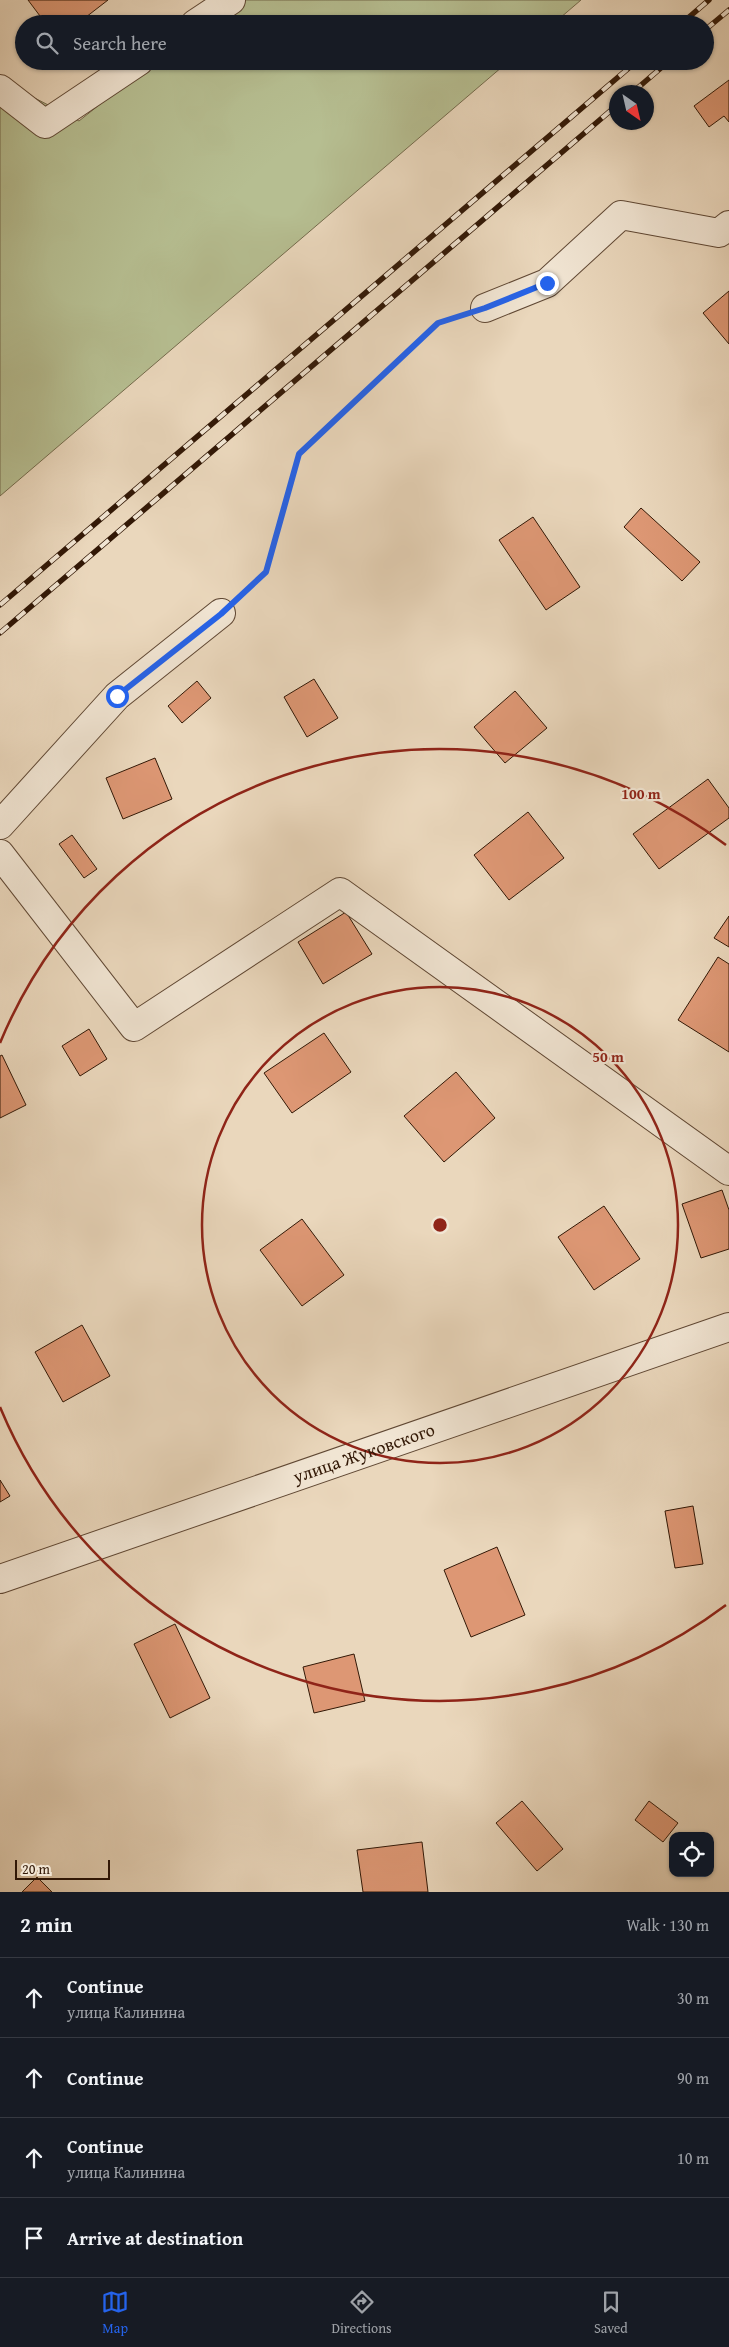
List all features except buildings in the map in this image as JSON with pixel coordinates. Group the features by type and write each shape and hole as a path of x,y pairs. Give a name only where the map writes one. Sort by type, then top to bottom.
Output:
{"street":[{"path":"208,15 230,0"},
{"path":"0,89 45,124 126,70"},
{"path":"485,308 547,283 621,214 724,229"},
{"path":"0,825 117,696 221,614"},
{"path":"0,854 134,1027 340,892 729,1171"},
{"name":"улица Жуковского","path":"0,1580 729,1327"}],"path":[{"path":"221,614 266,572 299,454 438,323 485,308"}],"green space":[{"path":"231,0 581,0 564,15 212,15"},
{"path":"143,70 498,70 0,496 0,80 79,121"}],"railway":[{"path":"692,15 709,0"},
{"path":"714,22 729,10"},
{"path":"0,605 626,70"},
{"path":"641,85 659,70"},
{"path":"0,633 609,112"}],"route":[{"path":"117,696 221,614 266,572 299,454 438,323 485,308 547,283"}]}
